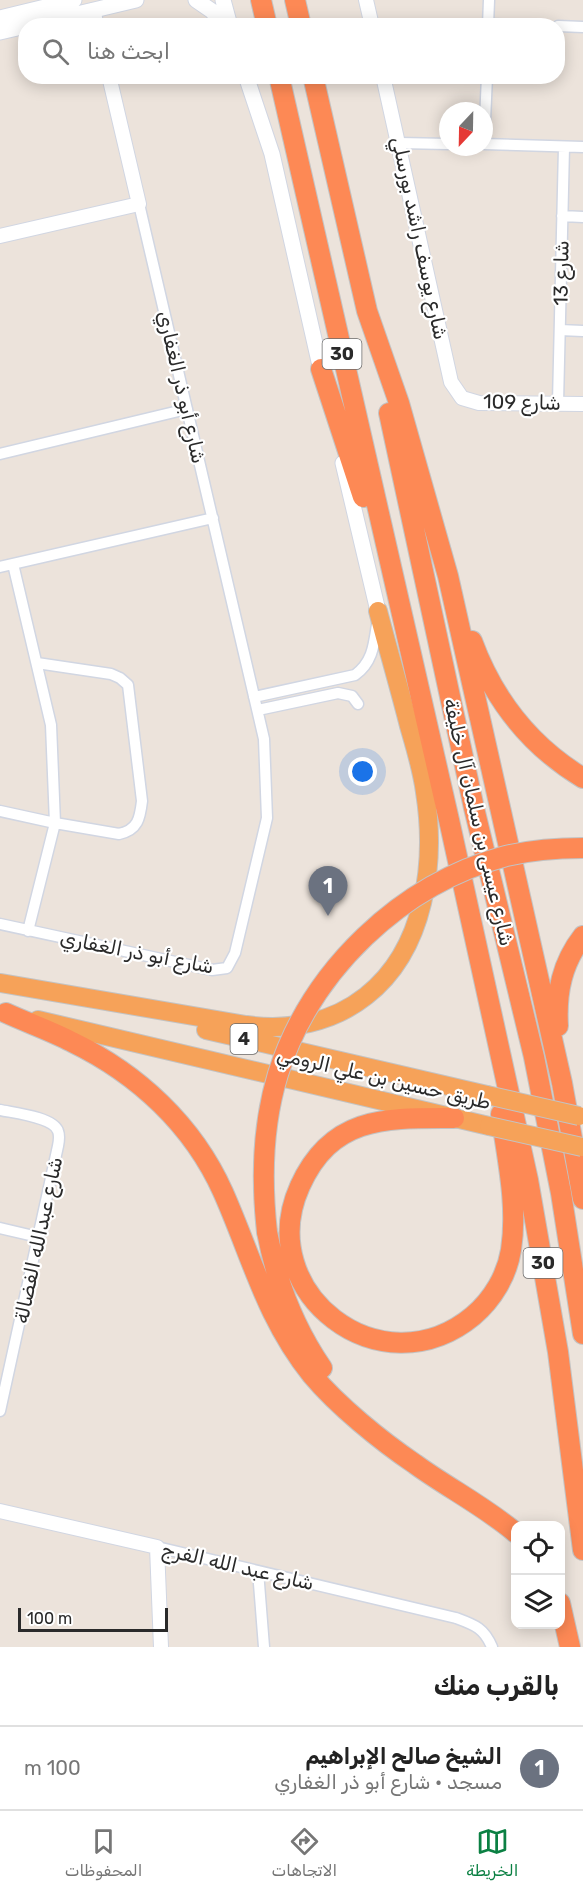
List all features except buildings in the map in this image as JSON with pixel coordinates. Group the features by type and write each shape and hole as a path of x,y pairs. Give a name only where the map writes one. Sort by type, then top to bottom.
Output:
{"highway":[{"path":"261,0 265,18"},
{"path":"295,0 299,18"},
{"name":"30","path":"281,84 405,631"},
{"name":"30","path":"315,84 367,311"},
{"path":"367,311 399,403 448,576 562,1083 582,1191"},
{"name":"شارع عيسى بن سلمان آل خليفة","path":"367,311 474,808 534,1057 563,1204 583,1334"},
{"path":"321,369 405,631"},
{"path":"448,576 478,659 504,705 540,747 583,778"},
{"path":"1,982 274,1028 312,1023 338,1013 361,1000 383,981 402,958 417,925 424,890 428,824 423,777 378,611"},
{"name":"شارع عيسى بن سلمان آل خليفة","path":"405,631 528,1180 558,1352 583,1550"},
{"path":"368,1427 325,1373 305,1341 281,1284 267,1232 263,1169 266,1132 273,1095 294,1034 315,997 336,967 359,942 420,894 456,874 525,852 583,848"},
{"path":"562,1083 558,998 562,973 583,936"},
{"path":"454,1118 371,1122 349,1130 317,1158 297,1193 290,1226 291,1250 298,1273 311,1295 328,1315 368,1338 406,1344 445,1334 468,1321 487,1302 496,1290 507,1266 512,1237 513,1208 483,980"},
{"name":"طريق حسين بن علي الرومي","path":"1,982 581,1117"},
{"path":"3,1012 73,1042 138,1083 161,1103 184,1128 205,1158 223,1192 258,1283 282,1332 313,1375 342,1405 415,1464 477,1503 511,1529"},
{"name":"طريق حسين بن علي الرومي","path":"3,1012 583,1147"},
{"path":"565,1623 570,1647"}],"main road":[{"path":"0,18 74,0"},
{"path":"60,18 136,0"},
{"path":"196,0 218,18"},
{"path":"222,0 228,18"},
{"path":"0,32 18,28"},
{"path":"249,84 272,154 378,611"}],"street":[{"path":"366,0 370,18"},
{"path":"488,18 489,0"},
{"path":"93,10 95,18"},
{"path":"565,26 583,27"},
{"name":"شارع أبو ذر الغفاري","path":"0,924 212,970 227,968 235,952 267,818 264,739 258,710 111,84"},
{"name":"شارع يوسف راشد بورسلي","path":"385,84 451,382 462,398"},
{"path":"486,102 487,84"},
{"path":"399,143 439,144"},
{"path":"493,144 583,147"},
{"name":"شارع 13","path":"558,403 564,147"},
{"path":"0,236 139,204"},
{"name":"شارع 13","path":"562,216 583,217"},
{"name":"شارع 13","path":"560,330 583,331"},
{"name":"شارع 109","path":"462,398 480,403 583,404"},
{"path":"0,454 187,409"},
{"path":"0,567 213,518"},
{"path":"13,564 51,725 55,823 28,931"},
{"path":"254,697 334,681 355,675 364,669 373,649 378,611"},
{"path":"0,811 119,834 128,832 136,826 140,816 142,801 128,685 111,674 37,663"},
{"path":"258,710 338,693 347,694 357,702 347,688 334,681"},
{"name":"شارع عبدالله الفضالة","path":"0,1110 45,1120 59,1133 0,1411"},
{"path":"0,1228 38,1237"},
{"name":"شارع عبد الله الفرج","path":"0,1511 392,1601 456,1618 476,1625 487,1634 492,1647"},
{"path":"157,1547 161,1647"},
{"path":"258,1570 264,1647"}],"place":[{"name":"الشيخ صالح الإبراهيم","path":"328,916"}]}
